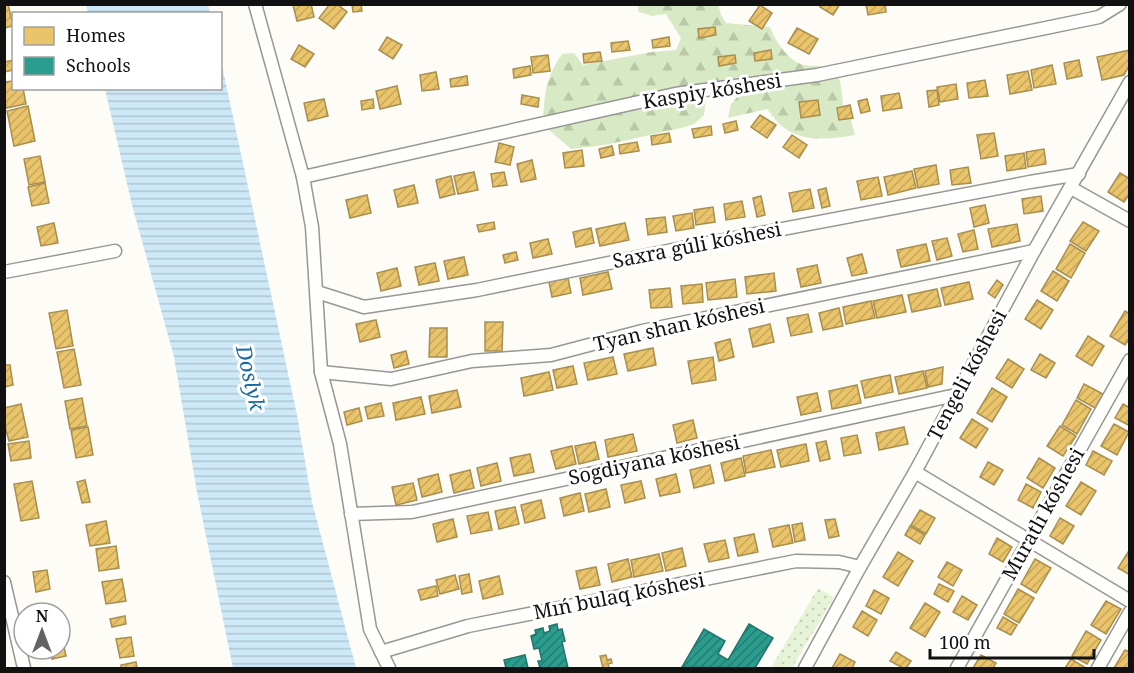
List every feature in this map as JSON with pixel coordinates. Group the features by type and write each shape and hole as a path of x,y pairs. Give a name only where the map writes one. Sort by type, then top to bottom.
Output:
{"street":[{"path":"255,4 303,177 312,227 321,372 340,444 370,629 389,669"},
{"name":"Kaspiy kóshesi","path":"303,177 675,94 817,75 1099,17 1120,4"},
{"name":"Tengeli kóshesi","path":"805,669 915,472 1034,251 1130,82"},
{"name":"Saxra gúli kóshesi","path":"317,292 364,307 465,292 755,234 1078,174"},
{"path":"1071,188 1130,221"},
{"path":"4,272 115,251"},
{"name":"Tyan shan kóshesi","path":"321,372 391,379 472,361 551,356 642,331 1034,251"},
{"name":"Muratlı kóshesi","path":"957,669 1130,360"},
{"name":"Sogdiyana kóshesi","path":"351,514 412,512 956,395"},
{"path":"915,472 1130,601"},
{"name":"Mıń bulaq kóshesi","path":"381,652 468,626 796,561 839,562 860,567"},
{"path":"4,582 12,615"},
{"path":"1098,669 1130,612"}],"green space":[{"path":"718,4 726,23 770,27 779,44 793,60 804,65 837,71 843,105 851,120 855,135 827,138 799,136 781,125 767,109 728,118 731,104 739,95 721,84 706,98 704,115 694,124 681,128 605,145 571,149 543,125 546,88 562,54 574,53 583,65 652,52 676,50 681,38 666,14 652,16 639,12 638,5"},
{"path":"818,588 834,597 792,668 772,666"}],"water":[{"path":"86,5 208,5 210,12 88,12"},
{"name":"Doslyk","path":"222,66 297,415 312,502 356,668 233,668 197,492 174,357 132,205 105,90 222,90"}],"building: Homes":[{"path":"4,4 8,4 12,26 4,28"},
{"path":"311,4 314,17 297,21 293,5"},
{"path":"330,4 337,4 347,12 334,29 319,18"},
{"path":"352,4 361,4 362,11 353,12"},
{"path":"822,4 840,4 833,15 820,7"},
{"path":"866,4 885,4 886,12 868,15"},
{"path":"760,5 772,13 762,29 749,21"},
{"path":"715,27 716,35 699,38 698,29"},
{"path":"797,28 818,39 809,54 788,43"},
{"path":"387,37 402,45 393,59 379,50"},
{"path":"669,37 670,46 653,48 652,40"},
{"path":"628,41 630,50 612,52 611,43"},
{"path":"299,45 314,54 305,67 291,59"},
{"path":"771,50 772,59 755,61 754,53"},
{"path":"1130,50 1130,64 1124,75 1102,80 1097,57"},
{"path":"600,52 602,61 584,63 583,54"},
{"path":"548,55 550,71 533,73 531,57"},
{"path":"735,55 736,63 719,66 718,57"},
{"path":"12,60 12,70 4,72 4,62"},
{"path":"1079,60 1082,76 1067,79 1064,63"},
{"path":"1052,65 1056,84 1034,88 1031,70"},
{"path":"530,66 531,75 514,78 513,69"},
{"path":"1028,71 1032,90 1010,94 1007,75"},
{"path":"436,72 439,89 422,91 420,75"},
{"path":"467,76 468,85 451,87 450,79"},
{"path":"985,80 988,96 969,98 967,83"},
{"path":"12,81 12,90 23,90 26,104 6,108 4,82"},
{"path":"956,84 958,99 940,102 937,87"},
{"path":"397,86 401,104 380,109 376,91"},
{"path":"937,90 939,105 929,107 927,91"},
{"path":"899,93 902,108 883,111 881,96"},
{"path":"522,95 539,98 538,107 521,104"},
{"path":"324,99 328,116 308,121 304,103"},
{"path":"373,99 374,108 362,110 361,101"},
{"path":"867,99 870,111 861,113 858,101"},
{"path":"818,100 820,115 801,118 799,102"},
{"path":"850,105 853,118 839,120 837,108"},
{"path":"28,106 35,141 14,146 7,111"},
{"path":"760,115 776,125 767,138 751,127"},
{"path":"736,121 738,130 725,133 723,124"},
{"path":"711,126 712,135 694,138 692,129"},
{"path":"669,133 671,142 652,145 651,136"},
{"path":"994,133 998,156 981,159 977,135"},
{"path":"792,135 807,145 799,158 783,147"},
{"path":"637,142 639,151 620,154 619,145"},
{"path":"499,143 514,147 510,165 495,162"},
{"path":"612,146 614,155 601,158 599,149"},
{"path":"1044,149 1046,164 1028,167 1026,152"},
{"path":"582,150 584,166 565,168 563,153"},
{"path":"1024,153 1026,168 1007,171 1005,156"},
{"path":"40,156 45,182 29,185 24,159"},
{"path":"532,160 536,179 521,182 517,164"},
{"path":"936,165 939,184 918,188 914,169"},
{"path":"968,167 971,183 952,185 950,170"},
{"path":"912,171 916,188 888,195 884,177"},
{"path":"474,172 478,190 458,194 454,176"},
{"path":"504,172 507,185 493,187 491,174"},
{"path":"1120,173 1130,179 1130,193 1124,202 1108,192"},
{"path":"451,176 455,194 440,198 436,180"},
{"path":"878,177 882,196 861,200 857,181"},
{"path":"45,183 49,203 32,206 28,187"},
{"path":"414,185 418,203 398,207 394,190"},
{"path":"826,188 830,206 822,208 818,190"},
{"path":"810,189 814,208 793,212 789,193"},
{"path":"367,195 371,213 350,218 346,200"},
{"path":"761,196 765,215 757,217 753,198"},
{"path":"1041,196 1043,211 1024,214 1022,199"},
{"path":"742,201 745,217 726,220 724,204"},
{"path":"985,205 989,223 974,227 970,208"},
{"path":"713,207 715,222 696,225 694,210"},
{"path":"692,213 694,228 676,231 673,216"},
{"path":"665,217 667,232 648,235 646,219"},
{"path":"494,222 495,229 479,232 477,225"},
{"path":"1083,222 1099,231 1086,251 1070,241"},
{"path":"54,223 58,243 41,246 37,227"},
{"path":"625,223 629,240 600,246 596,229"},
{"path":"1017,224 1020,241 992,247 988,229"},
{"path":"591,228 594,243 576,247 573,232"},
{"path":"974,230 978,249 963,252 958,234"},
{"path":"947,238 952,256 937,260 932,241"},
{"path":"548,239 552,254 533,258 530,243"},
{"path":"926,244 930,261 901,267 897,250"},
{"path":"1070,244 1085,253 1071,278 1056,269"},
{"path":"516,252 518,260 505,263 503,255"},
{"path":"862,254 867,273 852,276 847,258"},
{"path":"464,257 468,275 448,279 444,261"},
{"path":"435,263 439,281 419,285 415,267"},
{"path":"817,265 821,283 801,287 797,269"},
{"path":"397,268 401,286 381,291 377,273"},
{"path":"1053,271 1069,281 1057,301 1041,291"},
{"path":"608,272 612,289 583,295 580,278"},
{"path":"774,273 776,291 747,294 745,277"},
{"path":"568,278 571,293 552,297 549,282"},
{"path":"735,279 737,297 708,300 706,283"},
{"path":"997,280 1003,285 995,298 988,293"},
{"path":"969,282 973,299 945,305 941,288"},
{"path":"702,284 703,302 683,304 681,286"},
{"path":"670,288 672,307 651,308 649,290"},
{"path":"937,289 941,306 912,312 908,295"},
{"path":"902,295 906,312 877,318 873,301"},
{"path":"1037,300 1053,310 1041,329 1025,319"},
{"path":"871,301 875,318 846,324 843,307"},
{"path":"839,308 843,326 823,330 819,313"},
{"path":"67,310 73,346 56,349 49,313"},
{"path":"1125,311 1130,314 1130,338 1125,345 1110,336"},
{"path":"808,314 812,332 791,336 787,318"},
{"path":"376,320 380,337 360,342 356,324"},
{"path":"485,322 503,322 502,351 485,351"},
{"path":"770,324 774,342 753,347 749,329"},
{"path":"430,328 447,328 447,357 429,357"},
{"path":"1088,336 1104,346 1092,366 1076,356"},
{"path":"730,339 734,357 719,361 715,343"},
{"path":"653,348 656,365 628,371 624,354"},
{"path":"74,349 81,385 64,388 57,352"},
{"path":"406,351 409,364 394,368 391,355"},
{"path":"1040,354 1055,363 1046,378 1031,370"},
{"path":"613,357 617,374 588,380 584,363"},
{"path":"713,357 716,380 692,384 688,361"},
{"path":"1008,359 1024,369 1012,388 996,378"},
{"path":"4,365 10,365 13,385 4,387"},
{"path":"573,366 577,384 557,388 553,370"},
{"path":"943,367 942,384 928,387 925,371"},
{"path":"923,371 927,388 899,394 895,377"},
{"path":"549,372 553,390 524,396 521,378"},
{"path":"890,375 893,392 865,398 861,381"},
{"path":"1084,384 1103,394 1095,408 1077,398"},
{"path":"857,385 861,403 832,409 829,391"},
{"path":"992,388 1007,397 992,422 977,413"},
{"path":"457,390 461,407 432,413 429,396"},
{"path":"817,393 821,411 801,415 797,397"},
{"path":"421,397 425,414 396,420 393,403"},
{"path":"82,398 87,426 70,429 65,401"},
{"path":"1076,400 1091,409 1077,434 1062,425"},
{"path":"381,403 384,416 368,419 365,407"},
{"path":"21,404 28,437 9,441 4,423 4,408"},
{"path":"1123,404 1130,408 1130,426 1115,418"},
{"path":"359,408 362,421 347,425 344,412"},
{"path":"972,419 988,429 976,448 960,438"},
{"path":"693,420 697,438 677,443 673,425"},
{"path":"1114,424 1129,432 1117,455 1101,446"},
{"path":"1060,426 1076,436 1063,456 1047,446"},
{"path":"88,427 93,455 76,458 71,430"},
{"path":"904,427 908,444 879,450 876,433"},
{"path":"633,434 637,451 608,457 605,440"},
{"path":"857,435 861,453 844,456 841,438"},
{"path":"29,441 31,458 11,461 8,444"},
{"path":"826,441 830,459 820,461 816,443"},
{"path":"595,442 599,459 579,464 575,446"},
{"path":"806,444 809,461 781,467 777,450"},
{"path":"572,446 576,464 556,469 551,451"},
{"path":"771,450 775,467 746,473 743,456"},
{"path":"1093,451 1112,461 1104,475 1086,465"},
{"path":"530,454 534,472 514,476 510,458"},
{"path":"741,458 745,476 725,481 721,463"},
{"path":"1039,458 1055,468 1043,488 1027,478"},
{"path":"988,462 1003,470 994,485 980,477"},
{"path":"497,463 501,481 481,486 477,468"},
{"path":"710,465 714,483 694,488 690,470"},
{"path":"470,470 474,488 454,493 450,475"},
{"path":"438,474 442,492 422,497 418,479"},
{"path":"676,474 680,492 660,496 656,479"},
{"path":"85,480 90,502 82,503 77,482"},
{"path":"32,481 39,518 21,521 14,484"},
{"path":"641,481 645,498 625,503 621,485"},
{"path":"1081,482 1096,491 1081,515 1066,506"},
{"path":"413,483 417,500 396,505 392,487"},
{"path":"1026,484 1041,492 1033,508 1018,500"},
{"path":"606,489 610,507 589,512 585,494"},
{"path":"580,493 584,511 564,516 560,498"},
{"path":"541,500 545,518 525,523 521,505"},
{"path":"515,507 519,524 499,529 495,511"},
{"path":"920,510 935,518 926,534 911,525"},
{"path":"488,512 492,530 471,534 467,516"},
{"path":"1060,518 1074,526 1063,544 1050,536"},
{"path":"453,519 457,537 437,542 433,524"},
{"path":"835,519 839,536 829,538 825,520"},
{"path":"106,521 110,543 90,546 86,525"},
{"path":"802,523 805,540 795,542 792,525"},
{"path":"789,525 793,543 773,547 769,529"},
{"path":"910,526 925,535 920,544 905,535"},
{"path":"754,534 758,552 738,556 734,538"},
{"path":"997,538 1012,547 1003,562 989,554"},
{"path":"725,540 729,558 709,562 704,544"},
{"path":"116,546 119,568 99,571 96,549"},
{"path":"682,548 686,566 666,571 662,553"},
{"path":"1130,549 1130,575 1118,568"},
{"path":"898,552 913,561 898,586 883,577"},
{"path":"659,554 663,571 634,577 631,560"},
{"path":"628,559 632,577 612,582 608,564"},
{"path":"1035,559 1051,568 1036,593 1021,584"},
{"path":"947,562 962,570 953,586 938,577"},
{"path":"596,567 600,585 580,589 576,571"},
{"path":"47,570 50,589 36,592 33,572"},
{"path":"469,574 472,592 462,594 459,576"},
{"path":"455,575 459,589 440,594 436,580"},
{"path":"499,576 503,594 483,599 479,581"},
{"path":"122,579 126,601 106,604 102,582"},
{"path":"939,584 954,591 948,602 934,594"},
{"path":"436,586 438,596 421,600 418,590"},
{"path":"1018,589 1034,598 1019,623 1004,614"},
{"path":"874,590 889,598 881,614 866,606"},
{"path":"962,596 977,605 968,620 953,612"},
{"path":"1106,601 1121,609 1106,634 1091,625"},
{"path":"925,603 940,612 925,637 910,628"},
{"path":"862,611 877,620 868,636 853,627"},
{"path":"125,616 126,624 112,627 110,619"},
{"path":"1003,617 1017,625 1011,635 997,628"},
{"path":"1086,631 1101,640 1087,664 1072,656"},
{"path":"131,637 134,656 120,658 116,639"},
{"path":"1125,650 1130,652 1130,668 1114,668"},
{"path":"896,652 911,661 906,668 890,661"},
{"path":"840,654 855,662 852,668 832,668"},
{"path":"606,655 607,660 611,659 612,663 608,664 609,668 603,668 600,656"},
{"path":"981,655 996,663 993,668 973,668"},
{"path":"1071,659 1086,668 1065,668"},
{"path":"136,662 137,668 121,668 121,665"}],"building: Schools":[{"path":"557,624 558,630 562,629 565,641 562,642 568,668 540,668 538,661 542,661 539,648 534,649 531,636 536,634 535,630 543,628 544,633 550,631 549,626"},
{"path":"749,624 773,638 755,668 682,667 704,629 725,641 718,654 728,660"},
{"path":"525,655 528,668 506,668 504,660"}]}
